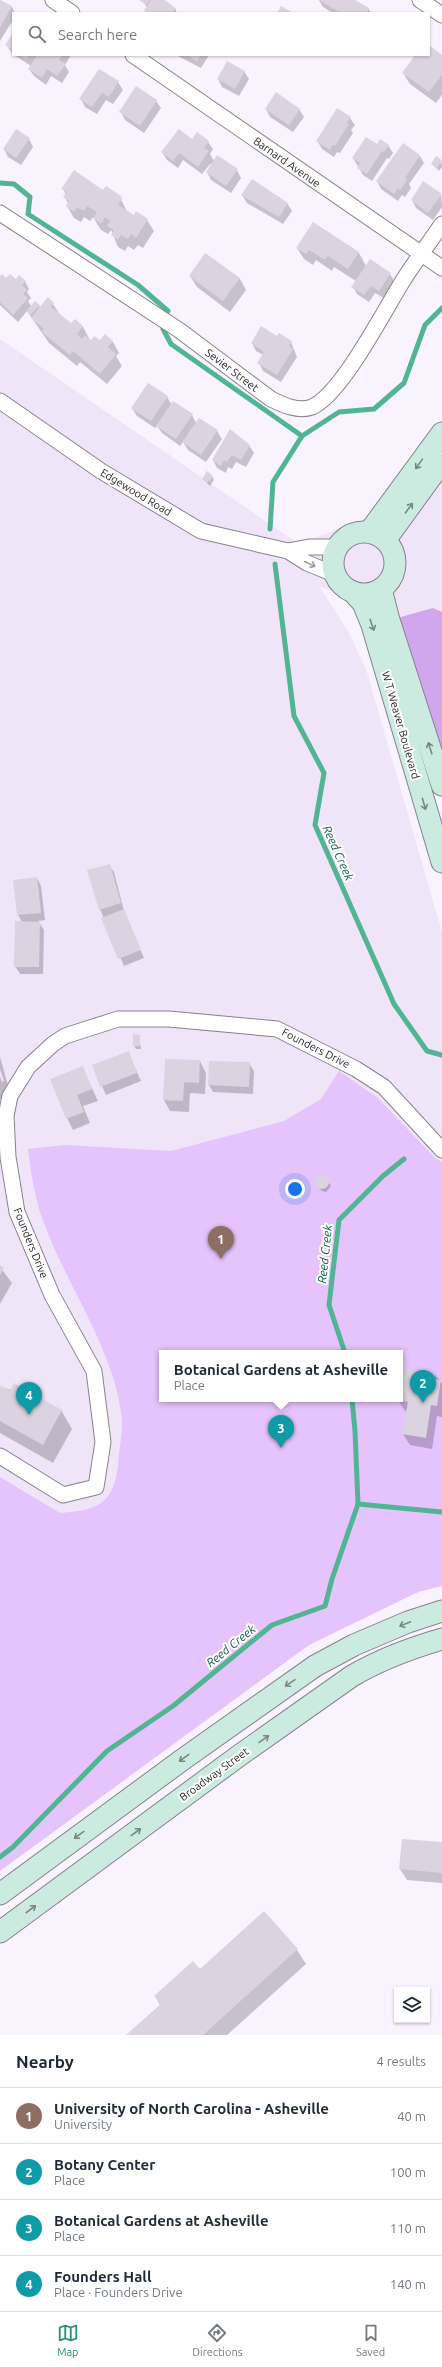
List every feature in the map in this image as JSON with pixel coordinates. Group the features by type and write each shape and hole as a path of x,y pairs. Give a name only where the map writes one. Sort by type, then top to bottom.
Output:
{"main road":[{"path":"378,535 442,433"},
{"path":"378,535 442,462"},
{"path":"354,532 378,535 394,552 395,565 391,579 381,589 364,594 353,592 340,583 334,574 333,557 337,547 341,541 354,532"},
{"name":"W T Weaver Boulevard","path":"381,589 389,620 442,785"},
{"name":"W T Weaver Boulevard","path":"353,592 363,603 372,625 442,862"},
{"path":"0,1894 182,1760 315,1666 354,1645 408,1622 442,1611"},
{"name":"Broadway Street","path":"0,1932 240,1755 352,1676 369,1666 442,1639"}],"street":[{"path":"53,0 71,12"},
{"path":"420,0 440,9"},
{"name":"Barnard Avenue","path":"134,56 421,255 442,268"},
{"name":"Sevier Street","path":"0,213 179,330 271,399 286,406 300,409 312,407 325,397 341,379 357,358 442,224"},
{"name":"Edgewood Road","path":"0,401 101,471 200,530 288,551 307,563 334,574"},
{"name":"Edgewood Road","path":"288,551 309,547 337,547"},
{"name":"Founders Drive","path":"0,1456 63,1495 96,1487 103,1442 94,1371 52,1294 17,1212 8,1158 6,1116 10,1096 28,1067 53,1044 65,1036 118,1019 169,1019 277,1029 356,1069 384,1087 442,1150"}],"shaded area":[{"path":"0,339 299,544 435,492 442,482 442,648 397,618 319,586 348,631 366,669 442,932 442,1586 418,1592 309,1645 0,1871"},
{"path":"433,608 442,612 442,780 397,618"},
{"path":"339,1071 378,1098 435,1158 442,1162 442,1586 418,1592 309,1645 0,1871 0,1477 60,1513 87,1509 97,1505 105,1500 115,1483 122,1428 122,1419 117,1393 110,1368 89,1319 54,1247 41,1214 30,1168 28,1149 65,1145 171,1151 284,1121 321,1099"}],"building":[{"path":"0,0 12,6 0,28"},
{"path":"139,0 150,0 146,5"},
{"path":"151,0 165,0 175,8 173,12 145,12 144,10"},
{"path":"319,0 355,0 369,8 367,12 339,12"},
{"path":"281,6 291,12 278,12"},
{"path":"12,34 12,49 5,45"},
{"path":"430,46 442,55 442,75 429,92 402,73 414,56 430,56"},
{"path":"22,56 28,56 26,59"},
{"path":"36,56 61,56 59,60 66,64 57,76 47,69 42,78 28,69"},
{"path":"189,56 200,56 197,61"},
{"path":"227,61 245,71 235,89 217,79"},
{"path":"99,69 119,81 109,97 102,93 92,107 79,99"},
{"path":"136,86 157,100 140,126 119,112"},
{"path":"276,92 300,109 289,125 265,109"},
{"path":"337,108 351,117 347,123 349,124 335,146 333,145 330,150 316,141"},
{"path":"16,129 30,138 16,158 3,149"},
{"path":"179,129 192,139 197,132 209,141 204,148 209,151 198,167 179,153 173,161 161,152"},
{"path":"366,137 377,144 380,139 389,145 384,152 382,151 367,174 357,168 360,163 352,158"},
{"path":"403,143 420,155 405,178 408,179 400,190 398,188 394,194 376,181"},
{"path":"217,155 238,169 226,186 206,172"},
{"path":"436,156 442,160 437,168 431,164"},
{"path":"74,170 103,190 106,186 121,196 122,199 118,205 134,215 136,211 148,219 136,238 131,234 128,239 121,235 118,240 111,235 114,230 107,226 110,221 105,217 101,224 93,218 97,212 87,206 84,211 77,207 74,212 66,206 69,201 63,197 67,192 61,189"},
{"path":"252,179 288,203 279,217 241,195"},
{"path":"423,181 442,194 428,213 411,200"},
{"path":"313,222 359,252 348,269 328,256 325,260 309,250 306,254 296,248"},
{"path":"205,253 240,278 223,301 189,276"},
{"path":"370,259 391,273 379,291 371,286 364,295 351,287"},
{"path":"2,274 6,278 10,274 16,279 19,275 26,281 22,285 27,290 23,294 28,298 13,315 0,302 0,276"},
{"path":"48,297 54,303 51,307 71,323 75,319 83,326 77,334 82,339 85,335 91,340 94,336 100,340 105,334 113,341 108,347 116,354 100,374 73,351 70,355 42,332 44,329 31,318"},
{"path":"35,301 40,305 30,315 26,311"},
{"path":"261,326 277,336 279,333 292,341 289,346 293,349 277,375 257,363 264,352 251,343"},
{"path":"148,383 168,396 151,421 131,408"},
{"path":"173,401 193,414 176,439 156,426"},
{"path":"199,418 218,430 201,455 182,442"},
{"path":"230,429 250,445 241,460 232,455 227,462 224,460 221,466 212,460"},
{"path":"207,471 213,476 207,483 202,479"},
{"path":"110,864 121,903 99,910 87,870"},
{"path":"37,877 41,913 17,915 13,880"},
{"path":"124,909 141,950 118,959 101,918"},
{"path":"15,921 40,922 39,967 14,967"},
{"path":"133,1034 140,1035 140,1046 133,1046"},
{"path":"129,1051 137,1073 100,1087 92,1065"},
{"path":"165,1059 200,1060 199,1083 184,1082 183,1101 163,1100"},
{"path":"209,1061 250,1062 249,1087 208,1085"},
{"path":"83,1066 92,1089 77,1095 84,1112 66,1119 50,1079"},
{"path":"322,1175 327,1177 329,1182 327,1187 322,1189 317,1187 315,1182 317,1177"},
{"path":"0,1265 4,1268 0,1275"},
{"path":"403,1369 435,1375 434,1379 441,1380 437,1406 431,1405 426,1438 402,1434 408,1402 403,1401"},
{"path":"14,1383 62,1410 43,1445 0,1421 0,1385 10,1391"},
{"path":"402,1839 442,1842 442,1873 399,1869"},
{"path":"264,1911 298,1949 203,2035 126,2035 161,2004 154,1996 193,1961 200,1969"}],"waterway":[{"path":"0,183 14,184 30,197 28,214 138,285 168,311"},
{"name":"Reed Creek","path":"270,529 273,482 302,436 339,412 374,409 404,383 425,325 442,308"},
{"path":"163,329 171,344 302,436"},
{"name":"Reed Creek","path":"275,564 294,716 324,773 315,825 394,1004 427,1051 442,1055"},
{"name":"Reed Creek","path":"344,1350 329,1305 339,1220 383,1176 404,1159"},
{"name":"Reed Creek","path":"0,1857 13,1847 107,1751 173,1706 272,1625 325,1606 332,1579 358,1504 352,1402"},
{"path":"358,1504 442,1512"}],"place":[{"name":"University of North Carolina - Asheville","path":"221,1259"},
{"name":"Botany Center","path":"423,1403"},
{"name":"Founders Hall","path":"29,1415"},
{"name":"Botanical Gardens at Asheville","path":"281,1448"}]}
